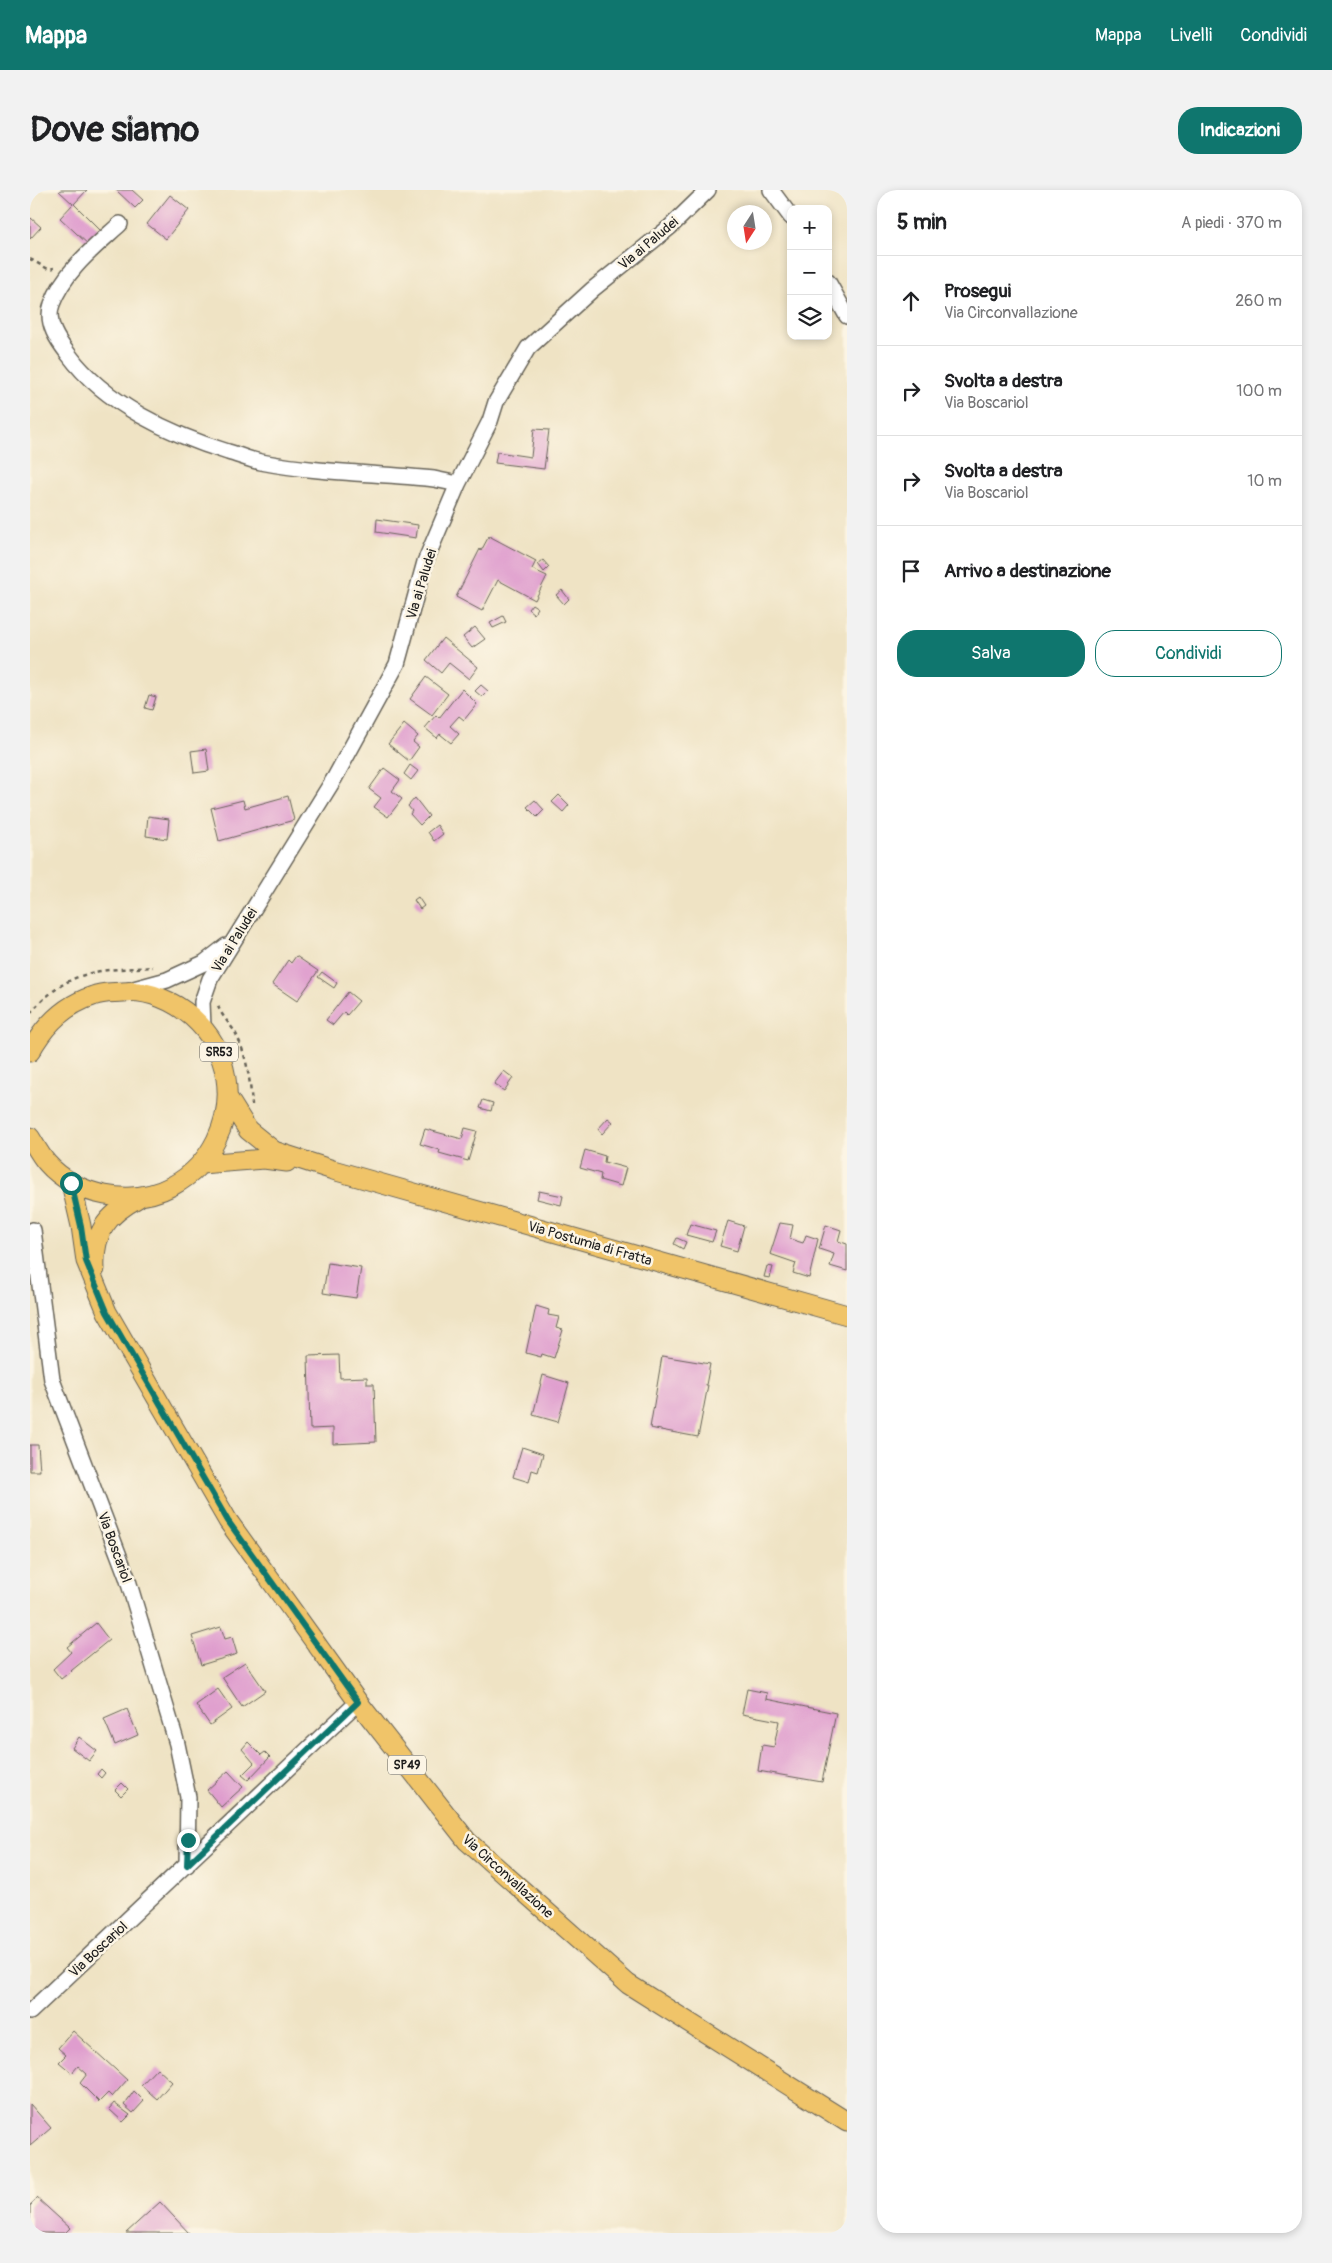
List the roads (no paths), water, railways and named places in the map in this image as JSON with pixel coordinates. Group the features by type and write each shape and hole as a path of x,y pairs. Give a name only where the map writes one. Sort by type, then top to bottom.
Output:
{"main road":[{"name":"SR53","path":"30,1137 47,1163 71,1183 117,1198 141,1196 164,1190 184,1179 201,1164 215,1144 224,1122 228,1098 226,1072 218,1048 203,1027 182,1008 157,996 129,991 94,995 63,1011 33,1043"},
{"name":"Via Postumia di Fratta","path":"228,1098 248,1130 274,1151 334,1170 847,1315"},
{"name":"Via Postumia di Fratta","path":"201,1164 264,1159 334,1170"},
{"name":"Via Circonvallazione","path":"71,1183 81,1226 86,1261 95,1288 112,1321 228,1521 358,1702 467,1841 628,1984 847,2122"},
{"name":"Via Circonvallazione","path":"95,1288 94,1264 96,1243 106,1223 118,1209 141,1196"}],"street":[{"name":"Via ai Paludei","path":"203,1027 202,1002 210,978 334,779 397,664 425,562 458,484 490,421 496,402 528,348 593,289 670,227 708,190"},
{"path":"771,190 787,212"},
{"path":"120,224 82,260 64,281 51,305 50,321 57,340 76,365 114,397 148,420 190,440 260,462 434,479 458,484"},
{"path":"832,289 847,316"},
{"path":"129,991 167,980 204,963 233,941"},
{"name":"Via Boscariol","path":"33,1230 52,1380 127,1577 177,1744 188,1798 187,1865"},
{"name":"Via Boscariol","path":"30,2012 358,1702"}]}
